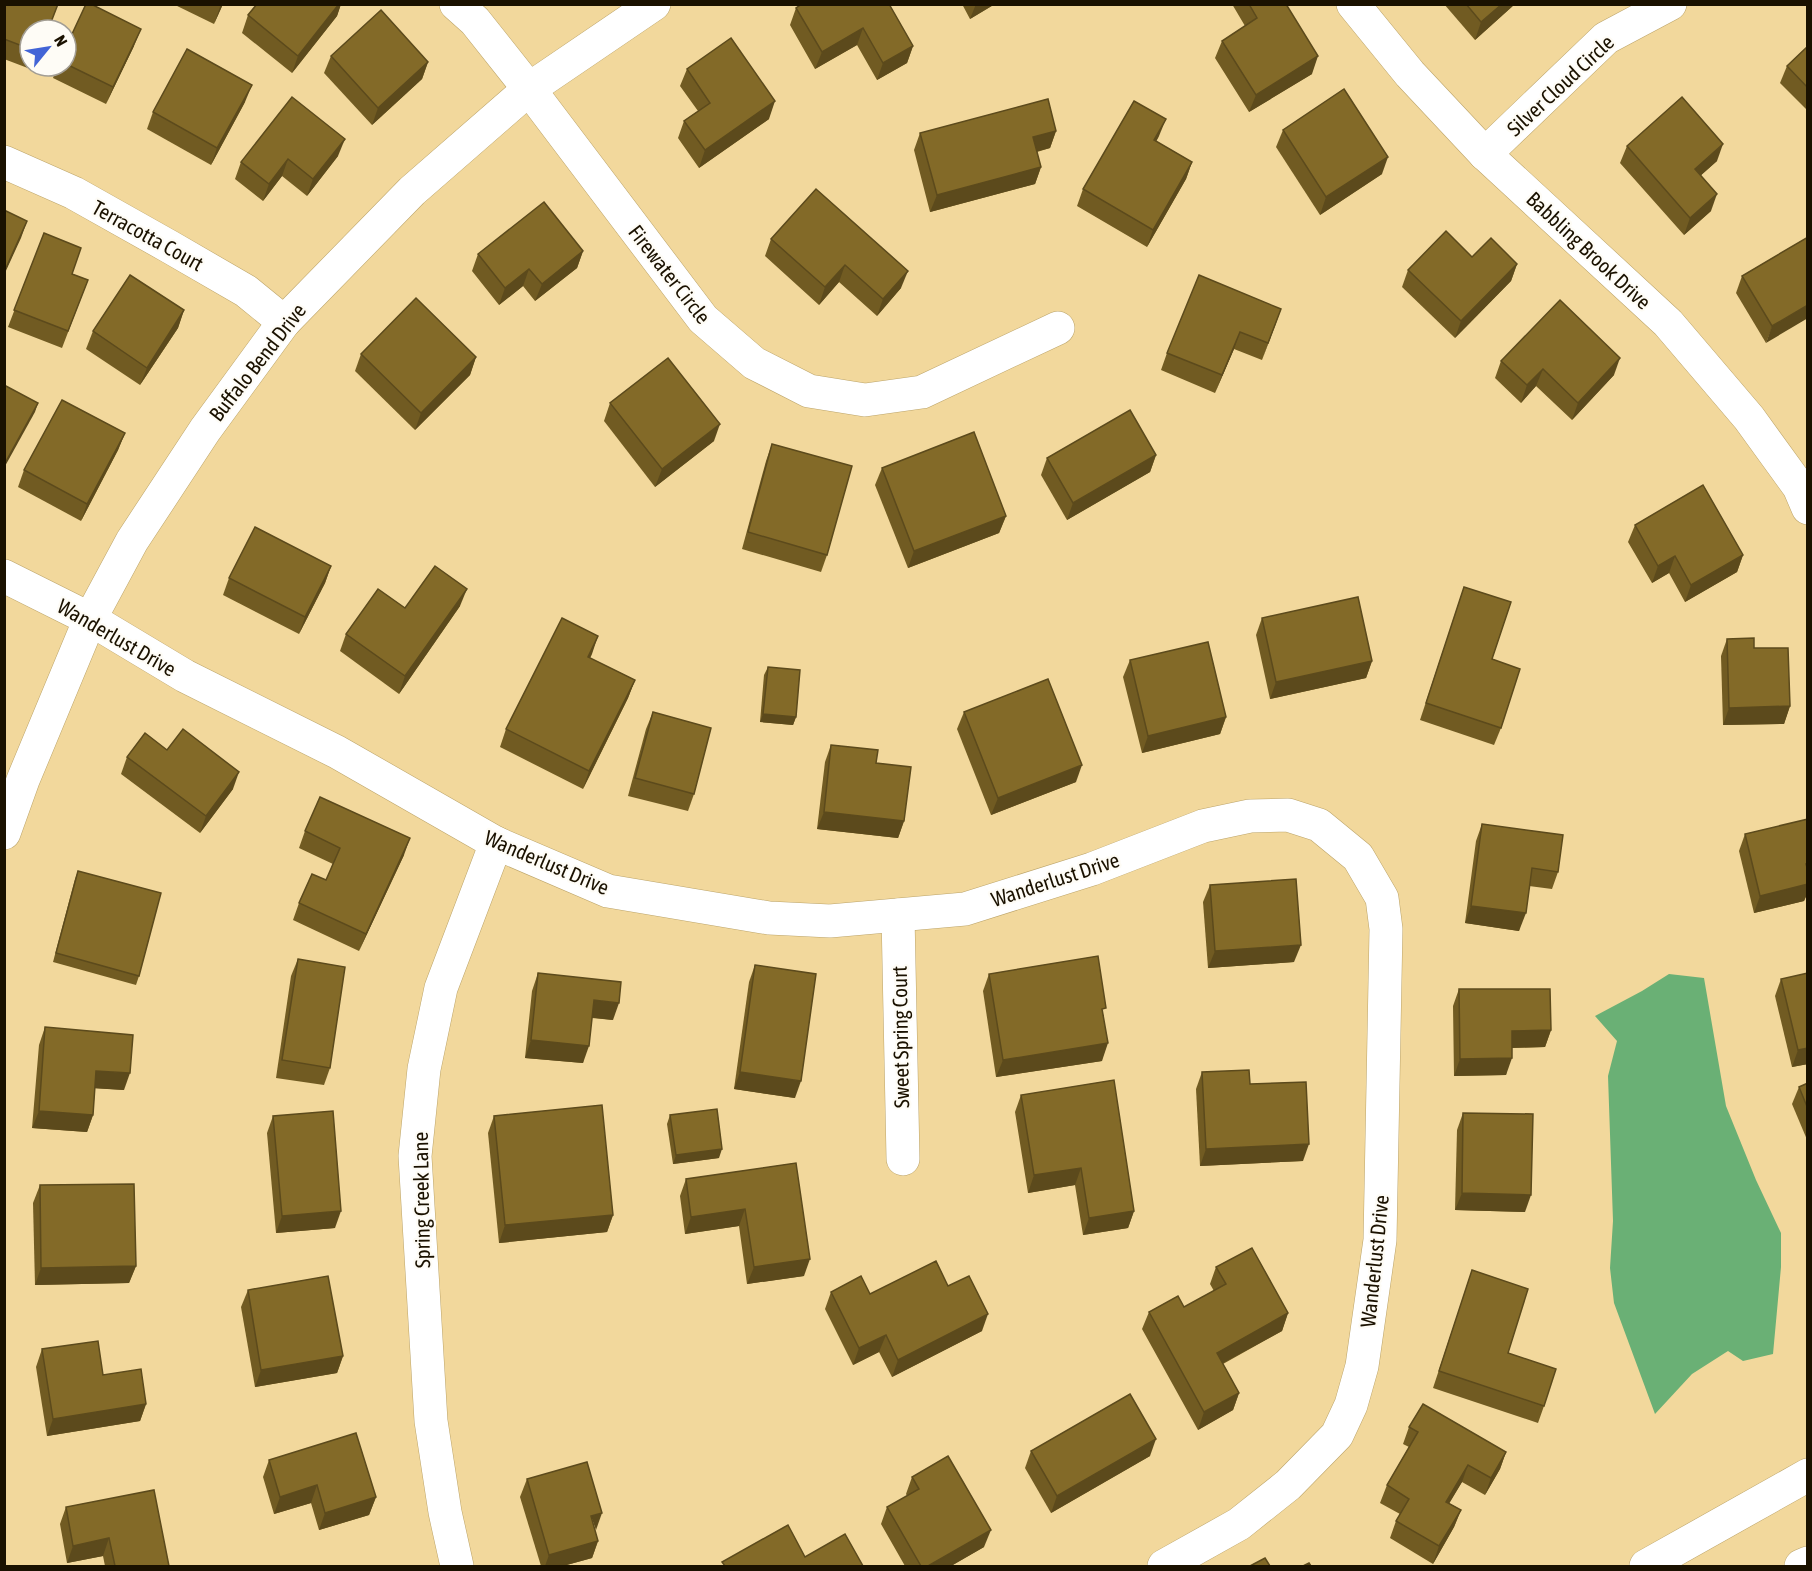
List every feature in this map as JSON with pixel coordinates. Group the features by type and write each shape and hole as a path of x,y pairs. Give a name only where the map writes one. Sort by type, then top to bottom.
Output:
{"street":[{"name":"Firewater Circle","path":"456,4 475,21 529,89 703,319 754,363 809,391 865,400 922,392 1058,328"},
{"name":"Buffalo Bend Drive","path":"4,833 23,780 90,619 132,541 205,430 284,322 412,191 529,89 654,4"},
{"name":"Babbling Brook Drive","path":"1353,4 1410,74 1485,154 1668,323 1749,418 1805,493"},
{"name":"Silver Cloud Circle","path":"1485,154 1606,38 1670,4"},
{"name":"Terracotta Court","path":"4,162 74,193 199,263 246,291 284,322"},
{"name":"Wanderlust Drive","path":"4,576 90,619 185,676 337,753 496,843 608,891 769,918 830,921 965,909 1092,869 1203,826 1250,816 1288,815 1319,825 1358,857 1382,898 1386,929 1380,1240 1362,1366 1351,1405 1337,1435 1288,1485 1239,1524 1164,1566"},
{"name":"Spring Creek Lane","path":"457,1566 445,1512 431,1421 416,1156 424,1069 441,988 496,843"},
{"name":"Sweet Spring Court","path":"898,915 903,1159"},
{"path":"1646,1566 1808,1475"},
{"path":"1801,1566 1808,1563"}],"shaded area":[{"path":"1669,974 1704,978 1726,1106 1756,1180 1781,1233 1781,1267 1773,1354 1743,1361 1728,1351 1692,1374 1655,1414 1614,1303 1610,1268 1613,1221 1608,1076 1617,1041 1595,1016"}],"building":[{"path":"4,4 58,4 53,18 18,18 18,44 4,39"},
{"path":"86,4 91,4 141,29 113,87 78,70 78,21"},
{"path":"257,4 339,4 298,56 248,15"},
{"path":"802,4 889,4 913,46 883,63 863,28 822,52 796,8"},
{"path":"1249,4 1286,4 1318,56 1256,95 1222,41 1257,18"},
{"path":"1466,4 1502,4 1481,22"},
{"path":"381,10 428,62 378,108 331,56"},
{"path":"731,38 775,101 705,150 684,121 710,103 687,69"},
{"path":"1808,46 1808,88 1787,66"},
{"path":"187,49 252,85 217,148 153,112"},
{"path":"1344,89 1388,157 1326,197 1283,130"},
{"path":"292,97 345,139 313,179 288,159 269,184 241,162"},
{"path":"1682,97 1723,144 1695,169 1717,194 1690,218 1627,146"},
{"path":"1048,99 1056,131 1033,137 1041,167 937,195 920,133"},
{"path":"1134,101 1166,119 1154,140 1192,162 1153,230 1083,189"},
{"path":"816,189 908,271 883,299 845,265 825,287 771,239"},
{"path":"544,202 583,251 542,284 529,269 505,288 478,254"},
{"path":"4,210 27,221 6,268 4,268"},
{"path":"1446,231 1472,257 1491,238 1517,264 1461,321 1408,270"},
{"path":"44,233 81,248 72,274 88,280 68,331 14,310"},
{"path":"1808,237 1808,305 1772,326 1742,276"},
{"path":"130,275 184,310 147,368 93,331"},
{"path":"1199,275 1281,309 1268,343 1240,332 1222,375 1167,353"},
{"path":"416,298 476,357 421,413 361,354"},
{"path":"1560,300 1620,358 1578,403 1543,369 1527,385 1501,361"},
{"path":"668,358 720,424 662,469 610,403"},
{"path":"4,385 38,403 4,465"},
{"path":"62,400 125,433 87,504 24,470"},
{"path":"1130,410 1156,455 1073,503 1047,458"},
{"path":"974,432 1006,516 914,551 882,468"},
{"path":"772,444 852,466 827,555 748,532"},
{"path":"1703,485 1743,555 1691,585 1675,556 1658,566 1635,525"},
{"path":"255,527 331,566 305,617 229,578"},
{"path":"435,566 467,589 405,676 346,634 378,589 405,608"},
{"path":"1464,587 1511,602 1492,659 1520,669 1501,728 1426,703"},
{"path":"1358,597 1372,661 1276,682 1262,618"},
{"path":"562,618 598,636 588,657 635,680 589,771 506,729"},
{"path":"1754,638 1754,648 1788,648 1790,706 1729,708 1727,639"},
{"path":"1208,642 1226,717 1148,736 1130,660"},
{"path":"768,667 800,670 796,717 763,714"},
{"path":"1048,679 1082,765 998,798 964,712"},
{"path":"653,712 711,728 694,794 635,778"},
{"path":"183,729 239,772 206,816 127,757 145,733 167,750"},
{"path":"831,745 878,750 876,763 911,767 904,821 824,812"},
{"path":"320,797 410,838 366,934 299,903 312,874 326,880 340,848 305,831"},
{"path":"1808,819 1808,863 1806,864 1808,884 1760,896 1745,834"},
{"path":"1482,824 1563,835 1558,872 1532,868 1526,913 1471,906"},
{"path":"78,871 161,893 139,976 56,953"},
{"path":"1296,879 1301,945 1215,951 1210,885"},
{"path":"1098,956 1106,1008 1102,1009 1108,1043 1003,1060 989,974"},
{"path":"298,959 345,967 330,1068 282,1060"},
{"path":"755,965 816,974 801,1081 740,1072"},
{"path":"538,973 621,982 619,1003 594,1000 589,1046 531,1040"},
{"path":"1808,973 1808,1048 1798,1050 1781,979"},
{"path":"1459,989 1550,989 1551,1030 1512,1031 1512,1058 1460,1059"},
{"path":"45,1027 133,1035 130,1073 96,1071 93,1115 39,1111"},
{"path":"1249,1070 1250,1084 1306,1082 1309,1144 1206,1149 1202,1072"},
{"path":"1114,1080 1134,1211 1089,1218 1081,1168 1034,1175 1021,1095"},
{"path":"1808,1083 1808,1109 1799,1087"},
{"path":"602,1105 613,1215 505,1225 494,1116"},
{"path":"717,1109 722,1149 676,1155 670,1115"},
{"path":"333,1111 341,1211 282,1216 273,1116"},
{"path":"1463,1113 1533,1114 1531,1195 1462,1193"},
{"path":"796,1163 810,1259 754,1267 745,1209 691,1217 686,1179"},
{"path":"134,1184 136,1266 41,1268 40,1185"},
{"path":"1252,1248 1288,1313 1217,1353 1239,1393 1204,1412 1149,1312 1178,1296 1184,1307 1226,1284 1216,1267"},
{"path":"936,1261 948,1286 969,1276 988,1314 898,1360 886,1335 859,1348 831,1292 861,1276 870,1294"},
{"path":"1472,1270 1528,1289 1508,1353 1556,1369 1544,1406 1439,1371"},
{"path":"328,1276 343,1356 261,1370 248,1290"},
{"path":"98,1341 103,1375 141,1369 146,1404 53,1419 42,1349"},
{"path":"1130,1394 1156,1439 1057,1496 1031,1451"},
{"path":"1423,1404 1506,1452 1491,1478 1468,1465 1446,1502 1461,1510 1439,1546 1396,1521 1409,1499 1387,1485 1418,1432 1409,1427"},
{"path":"356,1433 376,1497 325,1513 317,1485 280,1497 269,1460"},
{"path":"948,1456 991,1530 928,1566 921,1566 887,1507 919,1489 912,1477"},
{"path":"587,1462 602,1513 591,1516 598,1541 549,1555 527,1479"},
{"path":"154,1490 169,1566 115,1566 109,1538 73,1546 66,1507"},
{"path":"788,1525 805,1557 845,1534 863,1566 725,1566 722,1562"},
{"path":"1265,1558 1270,1566 1250,1566"}]}
